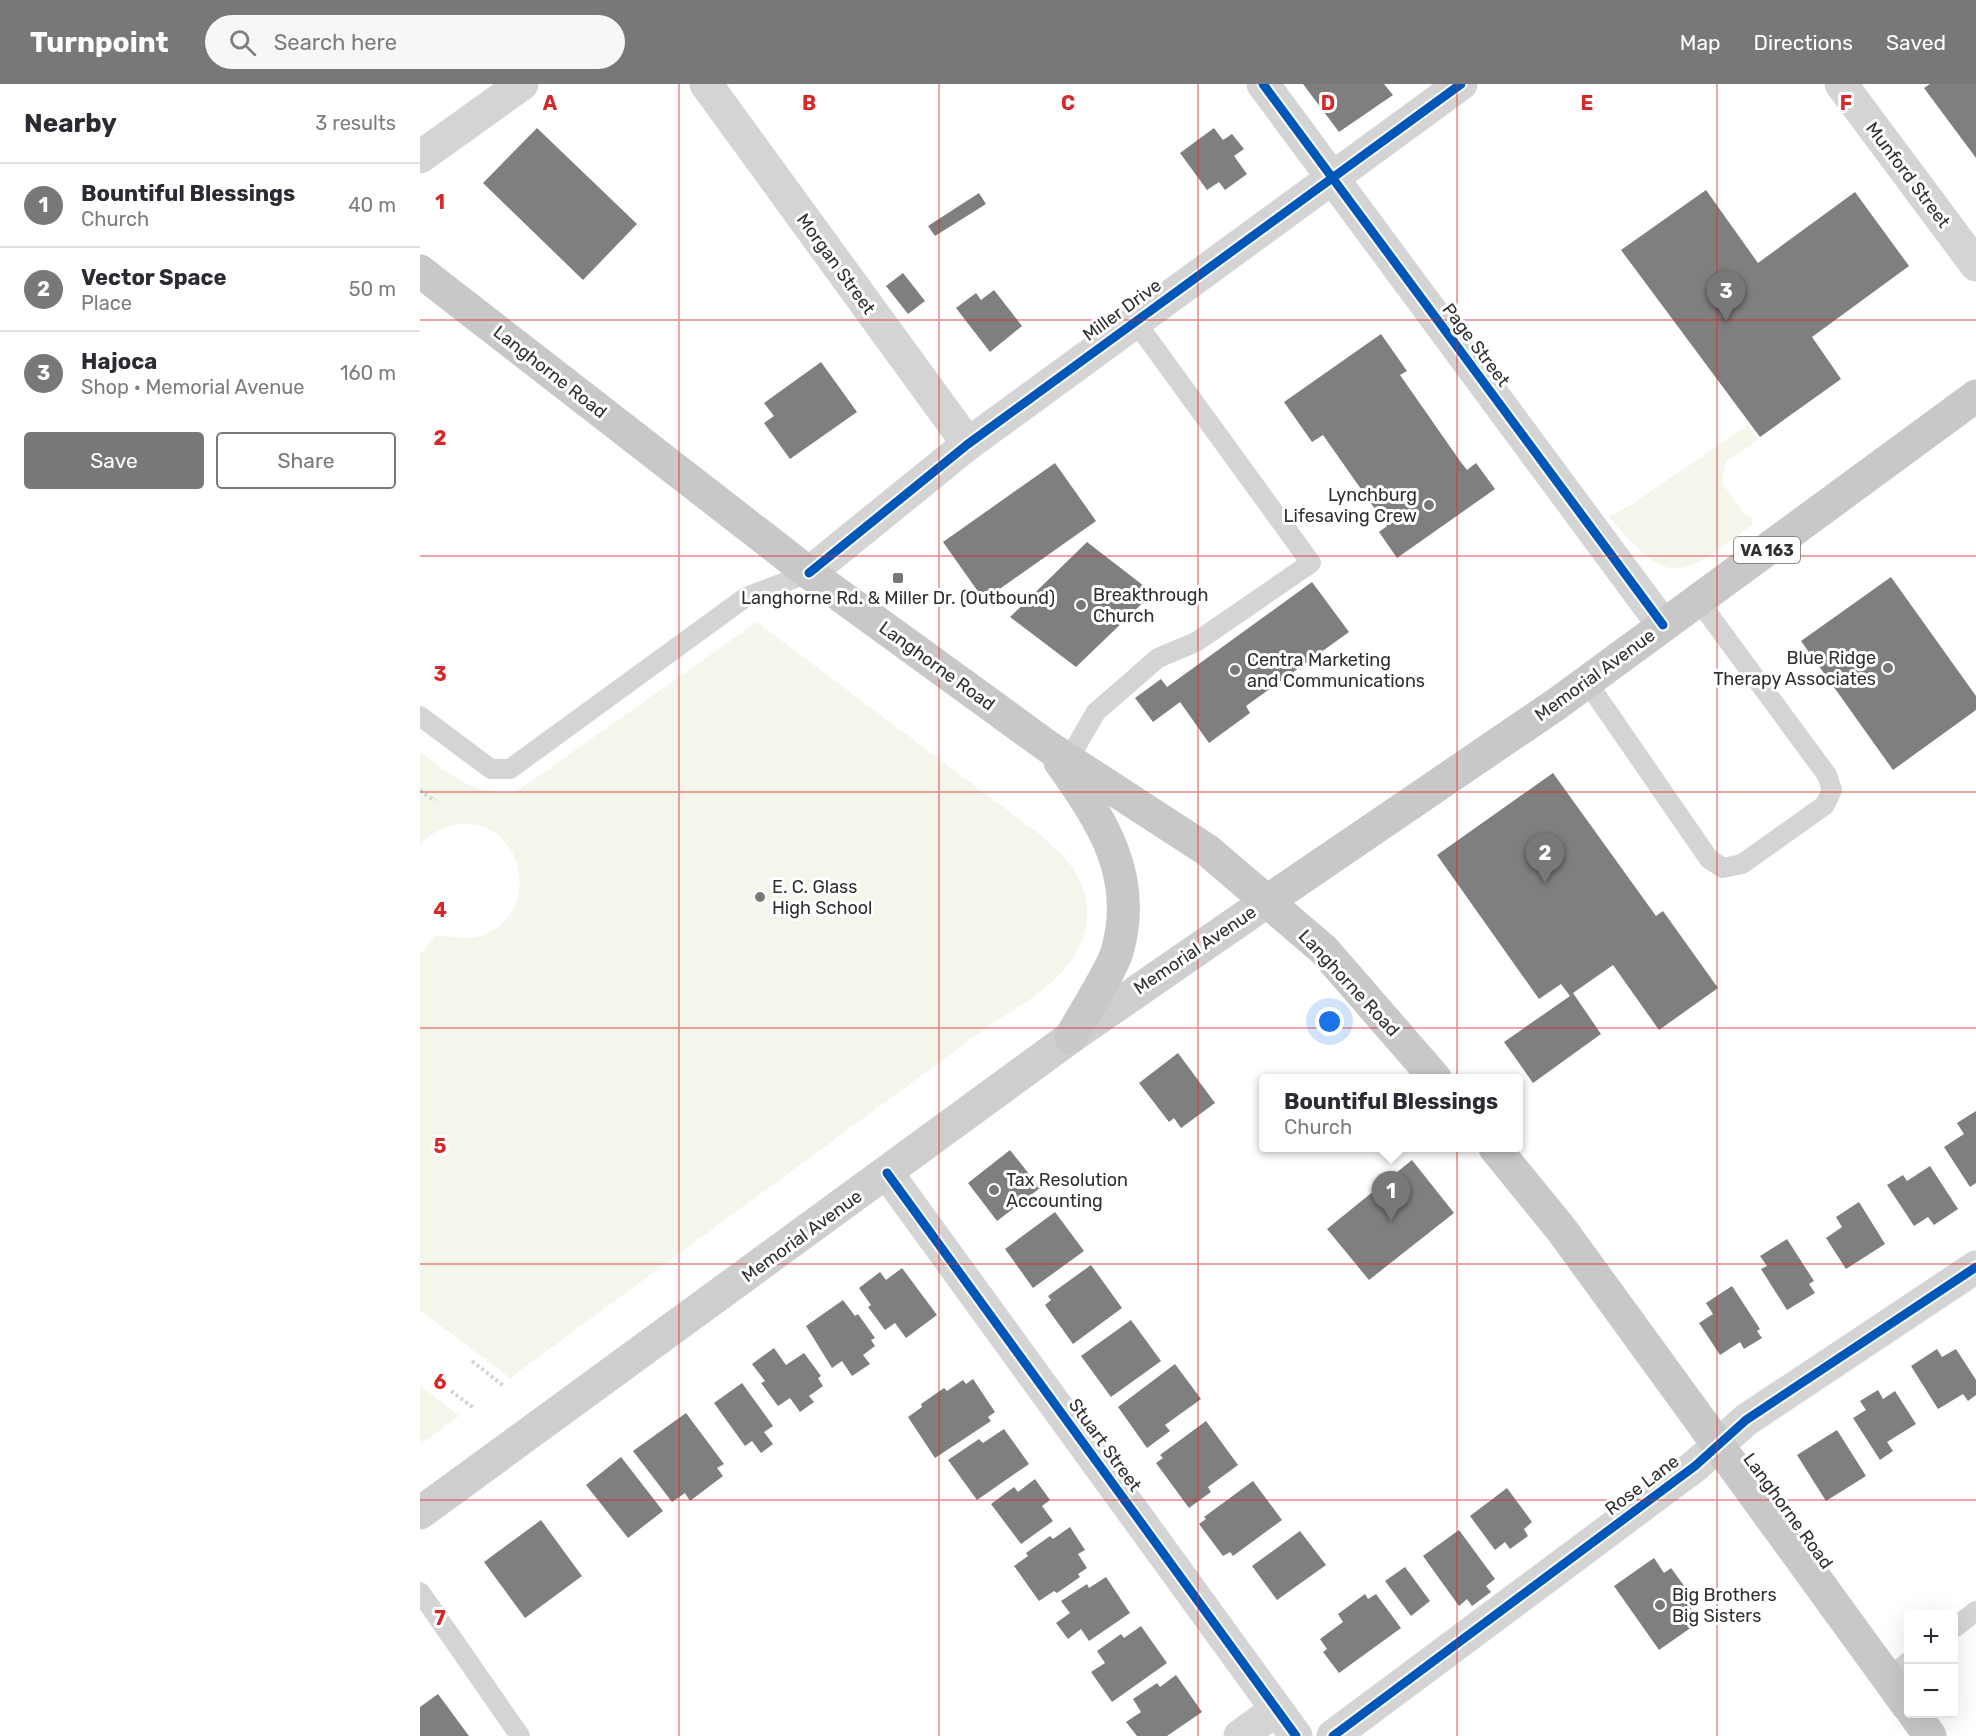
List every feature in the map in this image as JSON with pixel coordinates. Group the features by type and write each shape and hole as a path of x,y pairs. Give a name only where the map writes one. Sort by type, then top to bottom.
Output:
{"main road":[{"name":"Langhorne Road","path":"420,271 810,573 1059,754 1207,850 1269,900 1324,950 1432,1074"},
{"name":"Memorial Avenue","path":"420,1513 1071,1037 1587,682 1976,396"},
{"path":"1059,754 1096,814 1115,855 1123,886 1123,917 1116,954 1071,1037"},
{"name":"Langhorne Road","path":"1498,1152 1561,1229 1720,1444 1898,1670 1904,1692"},
{"path":"1917,1718 1930,1736"}],"street":[{"path":"420,157 522,84"},
{"name":"Morgan Street","path":"706,84 968,444"},
{"name":"Page Street","path":"1263,84 1663,626"},
{"name":"Miller Drive","path":"810,573 968,444 1461,84"},
{"name":"Munford Street","path":"1841,84 1976,265"},
{"name":"Stuart Street","path":"887,1173 1296,1736"},
{"name":"Rose Lane","path":"1333,1736 1689,1471 1746,1420 1976,1267"},
{"path":"1240,1736 1276,1710"}],"lane":[{"path":"1059,754 1096,712 1158,658 1196,642 1311,563 1135,321"},
{"path":"420,716 491,769 510,769 746,597 810,573"},
{"path":"1587,682 1710,859 1723,868 1742,864 1825,805 1832,790 1827,775 1698,600"},
{"path":"420,1592 520,1736"},
{"path":"1958,1624 1976,1611"}],"path":[{"path":"420,790 435,801"},
{"path":"472,1361 505,1388"},
{"path":"451,1391 475,1409"}],"shaded area":[{"path":"1748,425 1758,440 1726,462 1722,483 1745,514 1752,518 1753,524 1709,556 1692,565 1678,568 1663,566 1648,557 1609,517 1631,505"},
{"name":"E. C. Glass High School","path":"757,622 1043,837 1058,851 1072,867 1084,893 1087,916 1083,938 1073,958 1039,993 997,1020 510,1378 420,1310 420,955 435,936 475,938 502,924 514,907 519,888 518,867 510,849 497,834 478,825 455,825 445,828 431,835 420,845 420,752 454,777 475,787 500,792 516,792"},
{"path":"420,1385 459,1416 420,1445"}],"building":[{"path":"1303,84 1384,84 1393,95 1339,132"},
{"path":"1930,84 1976,84 1976,158 1924,88"},
{"path":"537,128 637,224 583,280 483,183"},
{"path":"1214,128 1223,140 1232,134 1244,149 1234,156 1247,174 1225,190 1219,182 1207,190 1180,153"},
{"path":"1706,190 1758,263 1855,192 1909,266 1812,337 1841,379 1760,437 1621,250"},
{"path":"979,193 986,204 935,236 928,226"},
{"path":"903,273 925,301 908,314 886,286"},
{"path":"994,290 1022,326 990,352 956,308 976,293 981,300"},
{"path":"1381,334 1407,371 1400,375 1460,461 1467,470 1476,463 1495,489 1397,558 1379,532 1387,526 1323,435 1312,442 1284,402"},
{"path":"821,362 857,412 790,459 764,423 774,416 764,403"},
{"path":"1055,463 1096,521 984,600 943,542"},
{"name":"Breakthrough Church","path":"1087,542 1153,593 1076,667 1010,617"},
{"name":"Blue Ridge Therapy Associates","path":"1891,577 1976,696 1976,710 1893,770 1801,641"},
{"path":"1312,582 1349,632 1246,706 1250,713 1209,743 1180,702 1153,722 1135,698 1161,679 1167,687"},
{"path":"1553,773 1656,916 1663,911 1718,988 1659,1030 1613,965 1573,993 1601,1034 1533,1083 1504,1042 1570,996 1561,984 1539,999 1437,855"},
{"path":"1178,1053 1215,1103 1181,1128 1174,1118 1169,1122 1139,1083"},
{"path":"1976,1111 1976,1183 1970,1187 1944,1147 1964,1134 1957,1123"},
{"path":"1010,1150 1040,1188 997,1221 968,1183"},
{"path":"1412,1160 1454,1213 1369,1280 1327,1229"},
{"path":"1930,1166 1958,1209 1934,1225 1928,1217 1914,1226 1887,1185 1903,1175 1907,1181"},
{"path":"1859,1202 1885,1244 1846,1269 1826,1238 1842,1227 1836,1217"},
{"path":"1055,1212 1084,1251 1033,1288 1005,1249"},
{"path":"1787,1239 1814,1281 1809,1284 1815,1293 1787,1310 1761,1269 1767,1266 1760,1256"},
{"path":"1091,1265 1122,1308 1073,1344 1045,1305 1051,1300 1048,1296"},
{"path":"902,1268 937,1315 906,1338 895,1323 885,1330 868,1307 871,1305 859,1288 880,1272 886,1280"},
{"path":"1732,1286 1760,1329 1757,1331 1762,1338 1744,1349 1740,1342 1720,1355 1699,1323 1713,1314 1706,1303"},
{"path":"843,1300 855,1316 858,1314 875,1338 871,1340 875,1346 863,1355 870,1364 852,1376 842,1361 832,1368 806,1326"},
{"path":"1131,1320 1161,1361 1111,1397 1081,1356"},
{"path":"774,1348 786,1365 804,1353 821,1376 818,1378 823,1386 809,1396 814,1402 800,1412 790,1398 778,1406 761,1383 765,1381 752,1364"},
{"path":"1937,1349 1942,1357 1956,1349 1976,1380 1976,1395 1968,1401 1963,1394 1938,1409 1911,1366"},
{"path":"1175,1364 1201,1399 1165,1425 1170,1431 1147,1448 1118,1407"},
{"path":"973,1379 995,1412 988,1417 991,1421 935,1458 908,1417 922,1407 921,1404 944,1388 947,1391 963,1380 966,1384"},
{"path":"742,1383 773,1426 764,1432 773,1444 761,1453 752,1441 745,1446 714,1403"},
{"path":"1878,1390 1883,1399 1895,1391 1916,1424 1887,1442 1893,1451 1880,1460 1853,1418 1866,1410 1860,1401"},
{"path":"686,1413 724,1464 717,1468 723,1476 690,1501 685,1493 672,1502 633,1451"},
{"path":"1206,1421 1238,1465 1208,1487 1211,1492 1189,1508 1156,1463 1163,1458 1160,1455"},
{"path":"1004,1429 1029,1464 977,1500 948,1460 979,1439 983,1443"},
{"path":"1837,1430 1866,1476 1826,1501 1797,1455"},
{"path":"621,1457 663,1511 628,1538 586,1485"},
{"path":"1035,1479 1050,1500 1042,1506 1053,1521 1021,1544 991,1504 1014,1487 1018,1492"},
{"path":"1253,1481 1282,1520 1233,1556 1230,1552 1223,1556 1199,1524 1206,1519 1204,1517"},
{"path":"1507,1488 1532,1522 1524,1529 1528,1536 1510,1549 1505,1542 1495,1550 1470,1516"},
{"path":"541,1520 582,1576 525,1618 484,1562"},
{"path":"1070,1527 1085,1550 1078,1554 1087,1568 1078,1574 1080,1577 1057,1593 1054,1591 1039,1601 1014,1566 1028,1556 1026,1553 1050,1536 1053,1539"},
{"path":"1459,1530 1495,1579 1486,1586 1491,1592 1472,1606 1467,1599 1459,1606 1423,1556"},
{"path":"1300,1531 1326,1565 1277,1600 1252,1566"},
{"name":"Big Brothers Big Sisters","path":"1654,1558 1664,1573 1671,1568 1696,1602 1690,1607 1699,1622 1659,1650 1614,1586"},
{"path":"1405,1567 1430,1601 1411,1616 1385,1581"},
{"path":"1106,1577 1130,1613 1089,1641 1081,1629 1068,1639 1056,1623 1070,1613 1061,1601 1087,1584 1089,1588"},
{"path":"1365,1594 1368,1599 1376,1594 1401,1628 1339,1673 1323,1652 1327,1649 1320,1639 1343,1622 1338,1614"},
{"path":"1141,1626 1167,1663 1112,1702 1091,1672 1105,1663 1097,1651 1121,1634 1124,1638"},
{"path":"1176,1675 1202,1712 1167,1736 1137,1736 1126,1722 1141,1712 1133,1699 1157,1683 1160,1687"},
{"path":"438,1694 469,1736 420,1736 420,1707"}],"cycle path":[{"path":"1263,84 1663,625"},
{"path":"809,573 968,444 1461,84"},
{"path":"887,1173 1296,1736"},
{"path":"1333,1736 1695,1466 1746,1420 1976,1267"}],"place":[{"name":"Hajoca","path":"1726,321"},
{"name":"Lynchburg Lifesaving Crew","path":"1429,505"},
{"name":"Langhorne Rd. & Miller Dr. (Outbound)","path":"898,578"},
{"name":"Breakthrough Church","path":"1081,605"},
{"name":"Blue Ridge Therapy Associates","path":"1888,668"},
{"name":"Centra Marketing and Communications","path":"1235,670"},
{"name":"Vector Space","path":"1545,883"},
{"name":"E. C. Glass High School","path":"760,897"},
{"name":"Tax Resolution Accounting","path":"994,1190"},
{"name":"Bountiful Blessings","path":"1391,1221"},
{"name":"Big Brothers Big Sisters","path":"1660,1605"}]}
